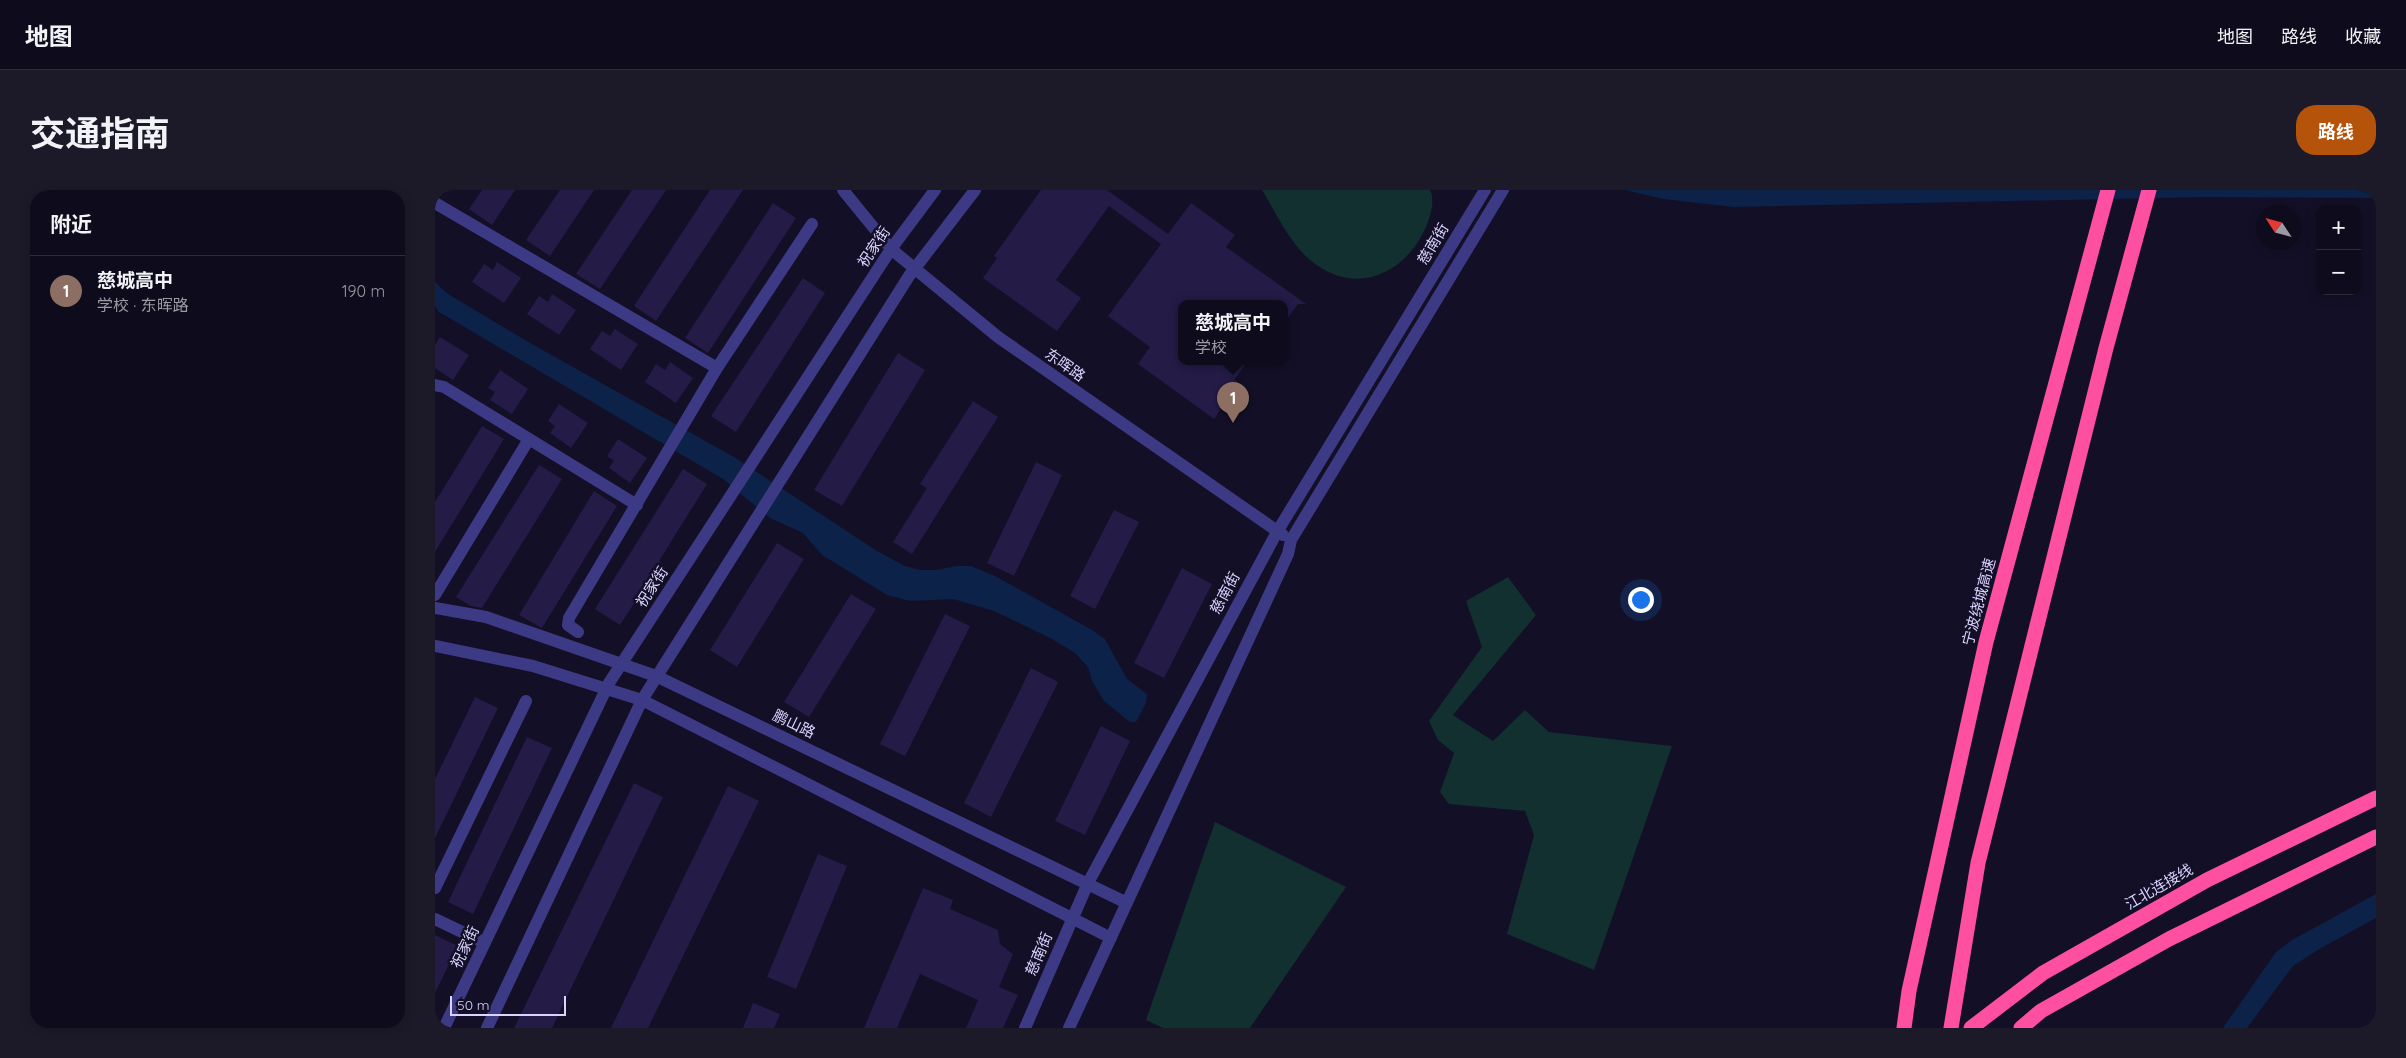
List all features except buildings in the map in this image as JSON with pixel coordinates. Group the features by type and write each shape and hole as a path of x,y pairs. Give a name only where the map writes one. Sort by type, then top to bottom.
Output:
{"highway":[{"name":"宁波绕城高速","path":"1904,1028 1909,991 1986,642 2108,190"},
{"path":"1951,1028 1978,863 2149,190"},
{"name":"江北连接线","path":"1971,1028 2043,973 2199,884 2376,798"},
{"path":"2021,1028 2041,1011 2169,939 2376,837"}],"street":[{"name":"东晖路","path":"843,190 891,249 998,337 1291,540"},
{"name":"祝家街","path":"444,1028 607,689 621,665 891,249 935,190"},
{"path":"487,1028 642,700 915,269 975,190"},
{"path":"1069,1028 1287,554 1291,540 1503,190"},
{"path":"1480,193 1493,207"},
{"name":"慈南街","path":"1025,1028 1088,884 1277,532 1480,193"},
{"path":"435,203 717,368"},
{"path":"578,632 568,625 569,618 717,368 812,224"},
{"path":"435,385 444,387 637,505"},
{"path":"435,595 529,440"},
{"name":"鹏山路","path":"435,608 486,617 656,676 1127,903"},
{"path":"435,646 533,666 642,700 1111,938"},
{"path":"435,888 526,701"},
{"path":"435,919 485,943"}],"green space":[{"path":"1262,190 1430,190 1432,203 1430,216 1423,234 1401,262 1371,277 1354,279 1336,275 1309,259 1286,231"},
{"path":"1508,577 1536,615 1453,715 1493,741 1525,710 1549,732 1672,746 1594,970 1507,934 1534,835 1525,811 1449,804 1440,792 1454,753 1438,740 1429,721 1482,647 1466,601"},
{"path":"1215,822 1346,887 1250,1028 1163,1028 1146,1020"}],"water":[{"path":"1625,190 2376,190 2376,198 2204,197 1733,207 1663,199"},
{"path":"435,282 448,294 530,343 734,457 877,551 905,566 920,570 936,570 957,566 971,566 997,577 1092,630 1105,639 1127,679 1147,694 1146,703 1136,722 1130,722 1104,701 1092,681 1088,667 1075,653 1052,639 994,611 953,599 910,601 887,595 822,555 803,533 770,518 723,479 439,312 435,306"},
{"path":"2376,894 2376,918 2321,948 2293,966 2247,1028 2223,1028 2276,952 2292,940"}],"place":[{"name":"慈城高中","path":"1233,423"}]}
